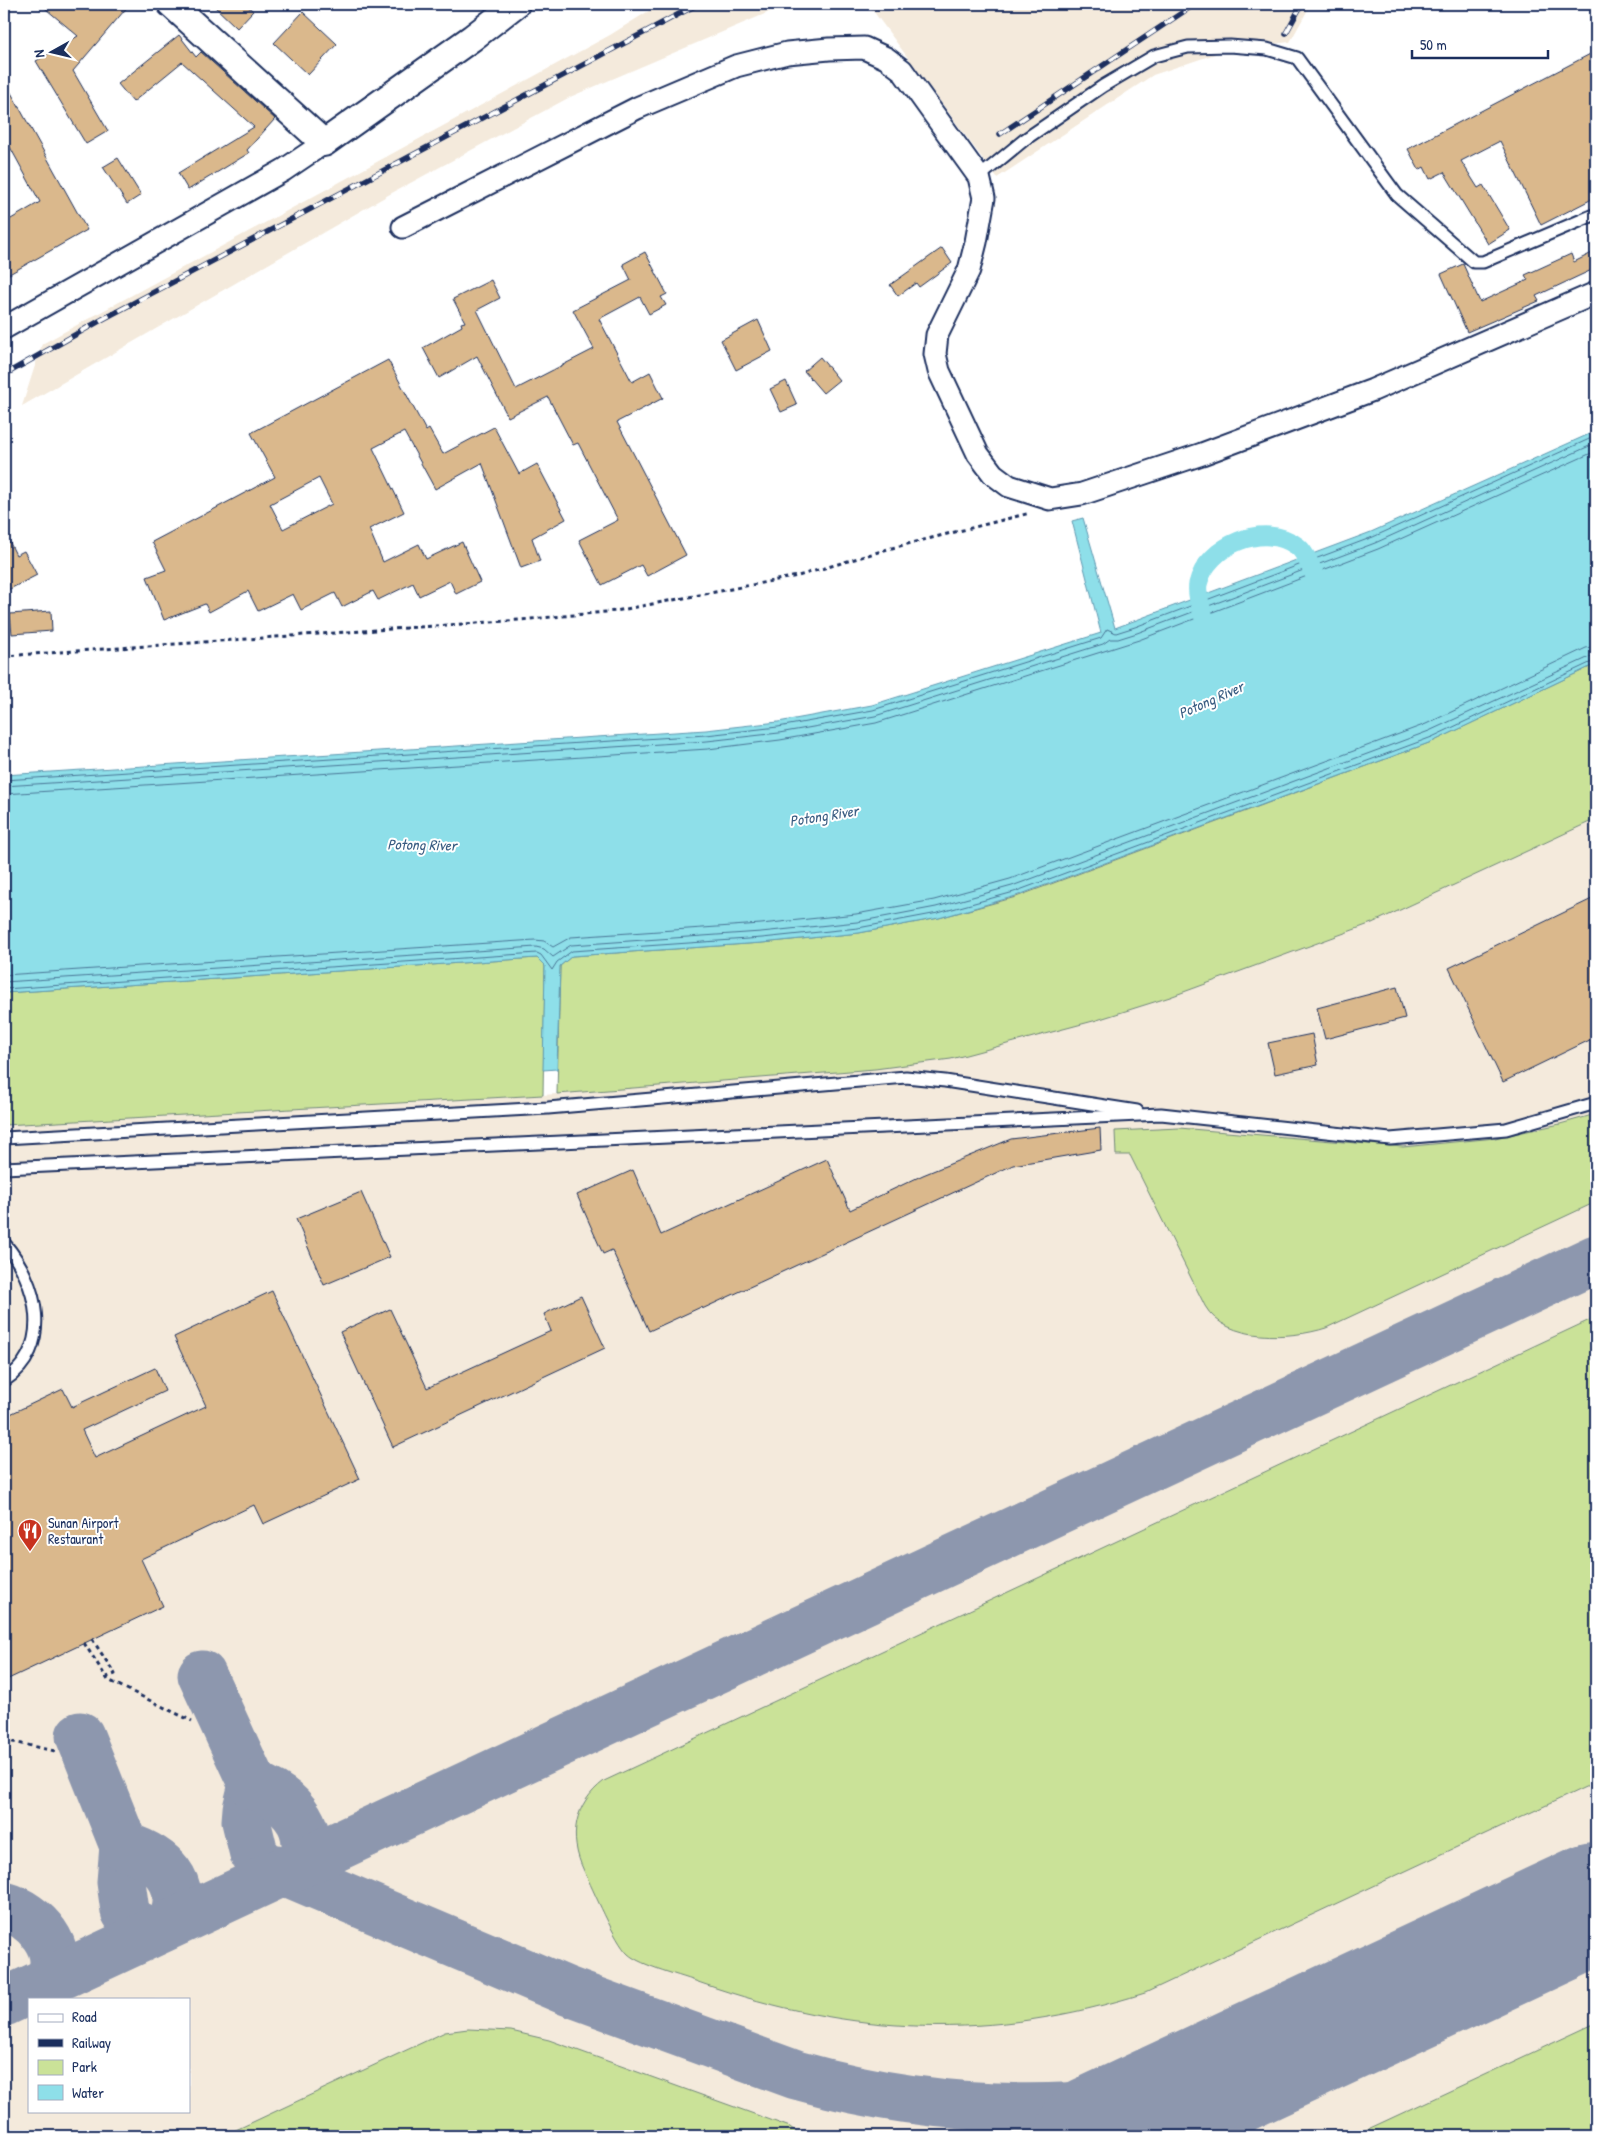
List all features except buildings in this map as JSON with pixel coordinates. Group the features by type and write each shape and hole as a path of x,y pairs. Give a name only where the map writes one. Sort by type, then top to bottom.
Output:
{"street":[{"path":"171,4 324,143"},
{"path":"4,328 284,170 472,38 516,4"},
{"path":"403,227 637,108 736,66 787,53 864,48 886,58 902,70 979,177 984,198 976,242 969,270 937,335 935,354 939,371 978,454 993,474 1009,486 1050,499 1092,491 1202,454 1373,390 1596,293"}],"lane":[{"path":"979,177 1032,134 1103,86 1154,56 1188,47 1230,46 1267,49 1297,58 1397,195 1474,262 1483,262 1596,214"},
{"path":"4,1138 548,1108 906,1077 945,1080 1161,1114 1390,1139 1506,1129 1596,1103"},
{"path":"4,1168 1161,1114"},
{"path":"4,1381 16,1373 29,1356 34,1341 36,1318 32,1292 22,1269 6,1245"}],"path":[{"path":"4,656 520,620 616,611 798,576 888,549 1040,511"},
{"path":"92,1639 115,1674 106,1677"},
{"path":"84,1643 108,1680 192,1721"},
{"path":"4,1740 56,1751"}],"shaded area":[{"path":"660,4 788,4 570,97 390,194 22,406 42,344 610,35"},
{"path":"868,4 1311,4 1290,42 1233,48 1153,75 997,178"},
{"path":"1596,819 1596,2136 4,2136 4,1125 543,1095 875,1069 1097,1020 1170,997 1372,923"}],"green space":[{"path":"1596,664 1596,819 1372,923 1170,997 1097,1020 951,1059 875,1069 557,1094 560,966 572,956 762,943 859,933 939,918 1016,897 1434,741"},
{"path":"537,958 545,966 543,1095 4,1125 4,993"},
{"path":"1596,1114 1596,1202 1326,1328 1312,1332 1278,1336 1244,1332 1228,1327 1215,1318 1205,1306 1130,1155 1116,1155 1115,1131 1179,1128 1403,1147 1495,1138"},
{"path":"1596,1317 1596,1782 1145,1993 1088,2009 1032,2020 977,2025 922,2026 868,2022 813,2014 757,2001 642,1963 628,1954 617,1939 584,1871 576,1846 575,1834 580,1811 586,1800 604,1781"},
{"path":"1596,2023 1596,2136 1353,2136"},
{"path":"468,2029 511,2031 549,2040 790,2127 801,2136 223,2136 445,2032"}],"water":[{"name":"Potong River","path":"1596,431 1596,664 1434,741 1016,896 939,918 859,933 762,943 572,956 560,966 557,1069 543,1070 545,966 537,958 4,993 4,775 706,730 778,722 872,705 1101,633 1072,521 1083,518 1115,628 1371,532"}],"waterway":[{"path":"1205,622 1199,598 1198,584 1204,570 1213,558 1225,548 1239,541 1269,536 1284,539 1297,546 1306,556 1317,579"}],"taxiway":[{"path":"4,2002 1596,1259"},
{"path":"202,1675 253,1785 246,1821 254,1854 264,1866 284,1871 567,1991 796,2075 845,2087 894,2097 944,2103 1043,2108 1144,2100 1194,2091"},
{"path":"80,1736 124,1846 121,1882 125,1911 133,1924 151,1933"},
{"path":"253,1785 277,1797 287,1805 302,1824 306,1848 303,1862"},
{"path":"124,1846 150,1857 169,1874 177,1895 172,1923"},
{"path":"4,1906 15,1910 36,1925 51,1945 54,1957 49,1981"}],"runway":[{"path":"1097,2136 1596,1903"}],"railway":[{"path":"4,375 103,319 698,4"},
{"path":"1000,134 1195,4"},
{"path":"1286,33 1302,4"}],"place":[{"name":"Sunan Airport Restaurant","path":"30,1552"}]}
